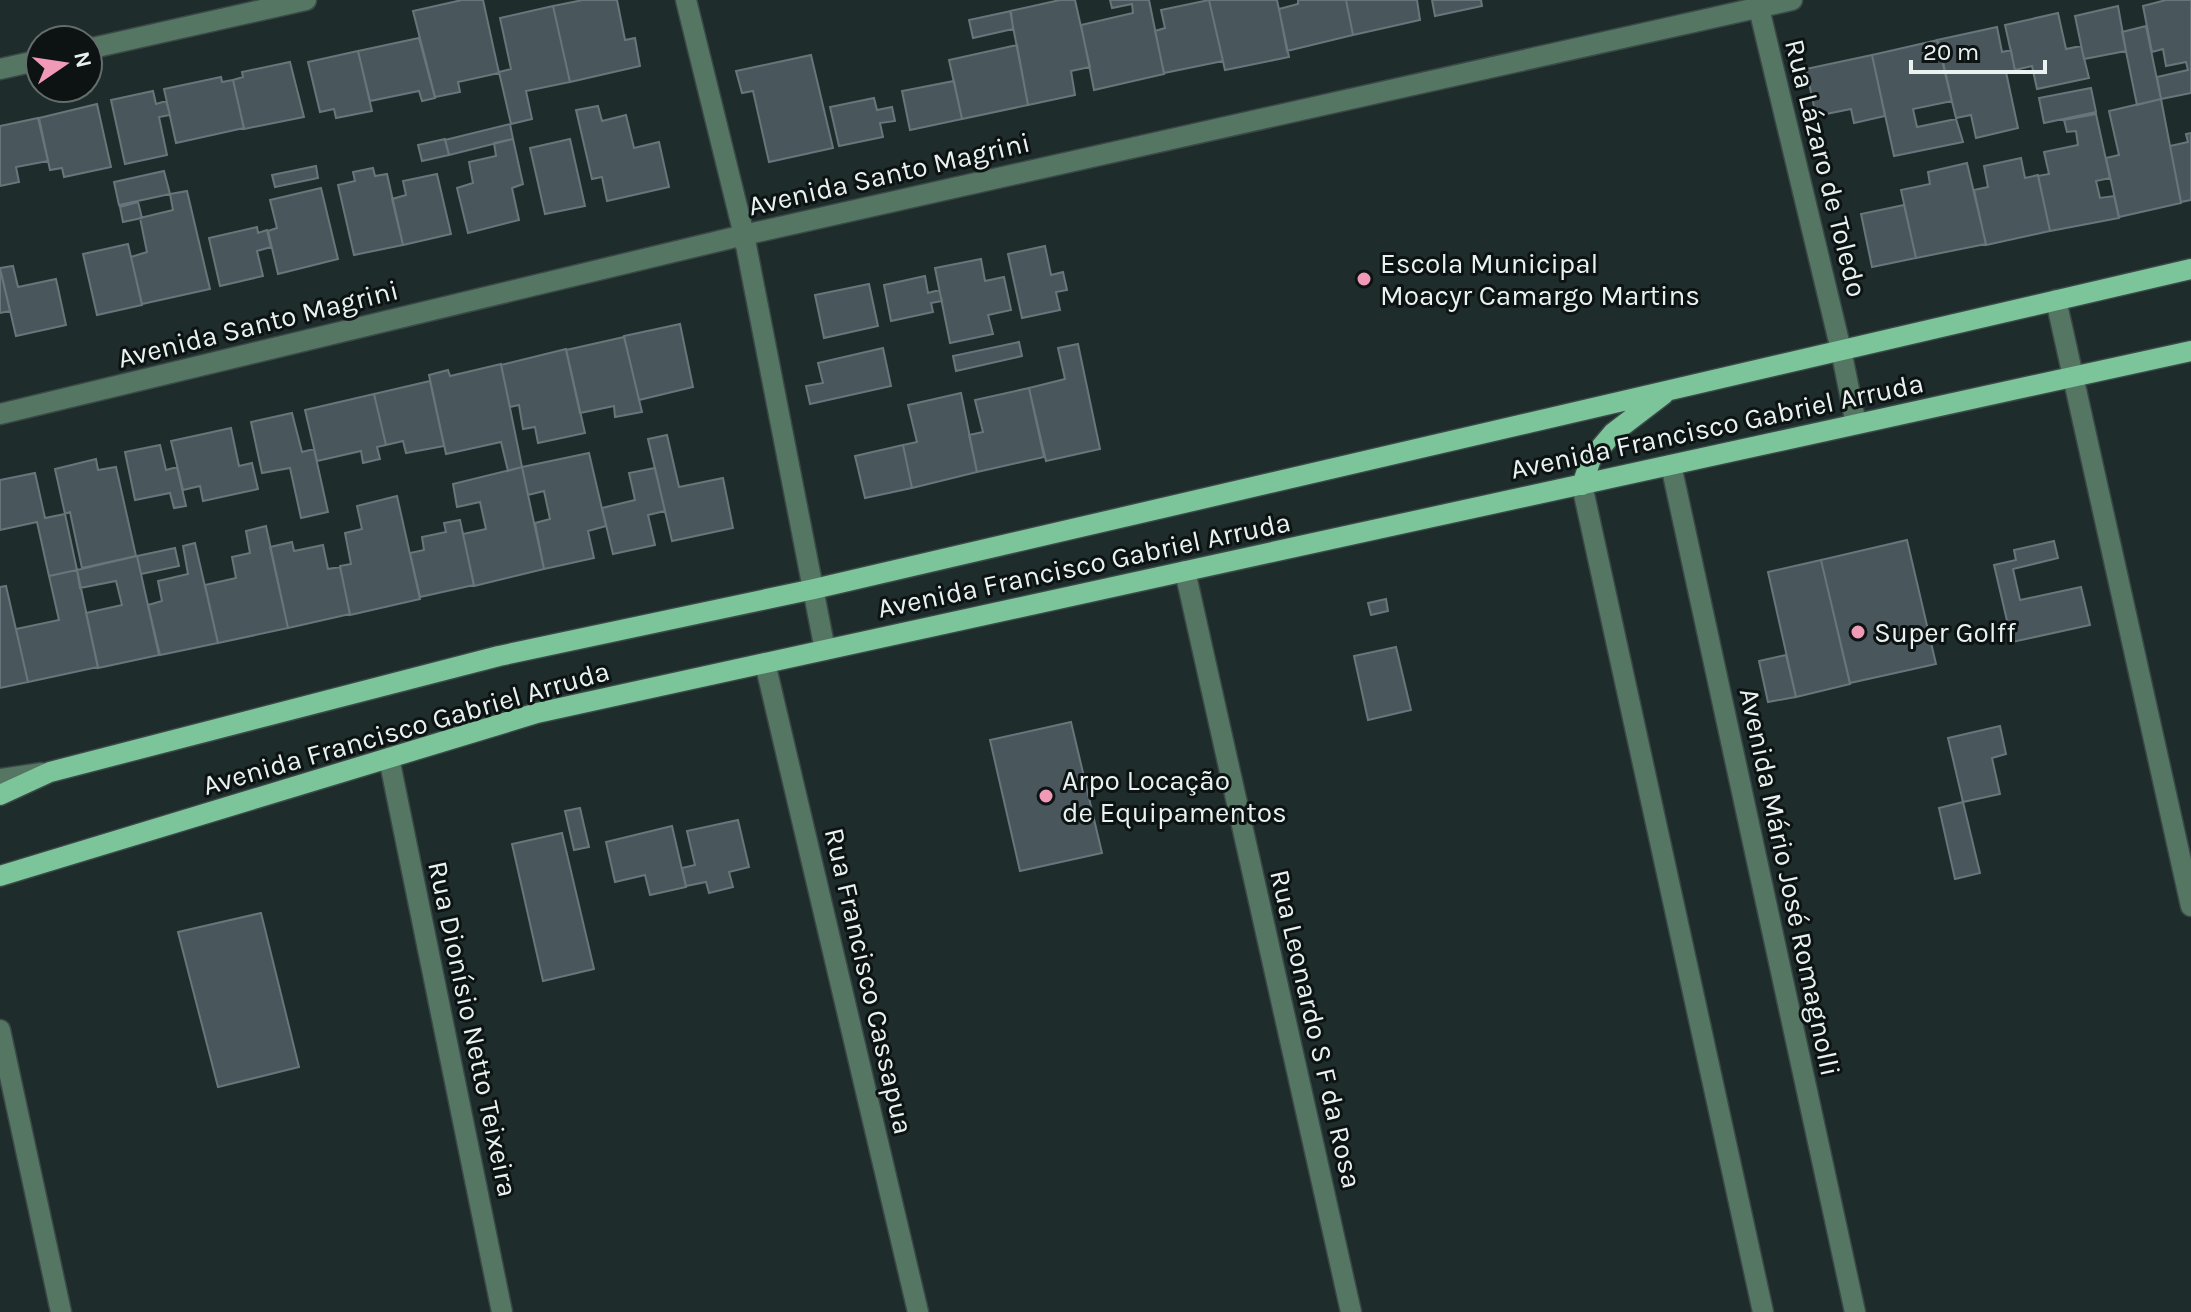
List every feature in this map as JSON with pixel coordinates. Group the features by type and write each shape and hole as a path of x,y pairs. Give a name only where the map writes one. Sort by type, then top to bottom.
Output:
{"main road":[{"name":"Avenida Francisco Gabriel Arruda","path":"0,795 50,772 499,656 814,589 2191,269"},
{"name":"Avenida Francisco Gabriel Arruda","path":"0,876 537,713 2191,351"},
{"path":"1582,485 1591,459 1613,433 1670,389"}],"street":[{"path":"104,45 306,0"},
{"path":"686,0 744,235 825,650"},
{"name":"Avenida Santo Magrini","path":"0,414 744,235 1758,4 1792,0"},
{"name":"Rua Lázaro de Toledo","path":"1758,4 1856,424"},
{"path":"0,69 24,64"},
{"path":"2056,300 2191,906"},
{"name":"Avenida Mário José Romagnolli","path":"1671,465 1855,1312"},
{"path":"1582,485 1763,1312"},
{"name":"Rua Leonardo S F da Rosa","path":"1185,571 1351,1312"},
{"name":"Rua Francisco Cassapua","path":"765,663 918,1312"},
{"name":"Rua Dionísio Netto Teixeira","path":"389,758 502,1312"},
{"path":"0,779 50,772"},
{"path":"0,1030 61,1312"}],"building":[{"path":"462,0 483,0 499,73 458,82 460,92 435,97 413,11"},
{"path":"583,0 617,0 625,40 635,38 640,66 570,82 553,6"},
{"path":"1060,0 1075,0 1090,67 1071,71 1075,95 1028,105 1010,11"},
{"path":"1110,0 1149,0 1164,74 1094,90 1081,25 1133,13 1132,4 1112,8"},
{"path":"1209,0 1223,61 1164,73 1155,31 1165,28 1161,10"},
{"path":"1209,0 1277,0 1289,57 1225,70"},
{"path":"1298,0 1346,0 1353,35 1287,51 1279,9 1298,4"},
{"path":"1346,0 1417,0 1420,20 1353,35"},
{"path":"1432,0 1481,0 1482,6 1435,16"},
{"path":"2166,0 2191,0 2191,93 2161,99 2157,77 2188,70 2186,62 2166,66 2163,49 2152,52 2143,6"},
{"path":"553,6 570,82 526,91 532,119 511,124 499,72 511,69 500,18"},
{"path":"2118,6 2126,51 2084,59 2075,16"},
{"path":"1011,11 1013,29 973,38 969,20"},
{"path":"2058,13 2066,49 2081,46 2089,78 2037,89 2032,66 2015,70 2005,25"},
{"path":"2146,26 2161,99 2137,105 2122,32"},
{"path":"1997,27 2002,52 2011,50 2015,71 2006,72 2018,128 1976,138 1971,115 1956,118 1937,40"},
{"path":"419,38 435,98 422,101 419,91 370,101 358,51"},
{"path":"1938,40 1952,101 1913,109 1917,127 1956,119 1963,142 1894,156 1872,55"},
{"path":"1017,45 1028,105 962,119 949,60"},
{"path":"358,51 372,111 336,118 334,109 320,112 308,62"},
{"path":"811,55 833,148 769,162 753,91 742,93 736,71"},
{"path":"1872,55 1885,116 1854,123 1851,109 1816,116 1806,69"},
{"path":"290,62 304,117 244,129 233,80 243,77 242,72"},
{"path":"221,77 222,82 233,80 244,128 176,143 164,89"},
{"path":"954,81 962,119 910,130 902,91"},
{"path":"2091,88 2096,112 2044,123 2039,98"},
{"path":"153,91 156,104 166,101 170,115 159,117 167,155 125,164 111,100"},
{"path":"874,98 877,110 892,107 895,121 880,123 883,137 839,146 830,107"},
{"path":"2161,99 2181,203 2119,217 2106,158 2119,155 2109,111"},
{"path":"97,104 111,167 64,177 62,168 50,170 39,118"},
{"path":"598,106 602,121 626,115 634,148 659,142 669,187 607,201 602,177 592,179 576,110"},
{"path":"2096,114 2110,178 2096,181 2100,198 2114,196 2119,218 2050,231 2038,176 2049,174 2044,152 2078,145 2076,131 2067,132 2064,120"},
{"path":"38,118 48,161 16,167 19,182 0,186 0,126"},
{"path":"510,124 513,139 449,155 445,140"},
{"path":"2191,133 2191,200 2181,202 2170,146 2188,142 2186,134"},
{"path":"445,139 449,155 422,161 418,145"},
{"path":"513,139 523,184 512,188 519,220 468,233 457,188 473,183 469,162 496,156 494,143"},
{"path":"570,139 585,206 545,214 530,148"},
{"path":"2021,158 2025,178 2038,175 2050,231 1986,245 1974,190 1988,187 1984,166"},
{"path":"1967,163 1986,244 1916,258 1901,190 1930,184 1928,172"},
{"path":"316,166 318,178 275,187 272,175"},
{"path":"373,168 375,176 387,174 403,245 354,255 338,185 355,181 353,172"},
{"path":"164,171 170,194 119,205 114,182"},
{"path":"437,174 451,234 403,245 392,199 406,195 403,181"},
{"path":"321,188 338,259 278,274 268,231 277,228 270,200"},
{"path":"187,191 210,289 142,304 131,257 147,252 140,218 173,210 170,194"},
{"path":"138,202 142,218 123,222 120,207"},
{"path":"1904,205 1916,258 1872,267 1861,214"},
{"path":"257,227 258,233 267,230 271,247 257,251 263,276 220,286 209,238"},
{"path":"128,244 142,305 97,315 83,254"},
{"path":"1045,246 1051,275 1063,272 1067,290 1056,292 1060,310 1022,318 1008,254"},
{"path":"981,259 985,281 1004,277 1011,310 988,315 993,334 950,343 935,268"},
{"path":"13,266 18,287 56,279 66,325 16,336 0,268"},
{"path":"0,269 10,311 0,313"},
{"path":"925,276 928,293 939,290 942,301 931,303 933,312 891,321 884,285"},
{"path":"869,284 878,326 824,338 815,295"},
{"path":"680,324 693,387 639,400 624,336"},
{"path":"624,337 642,412 615,417 614,406 580,413 566,350"},
{"path":"1019,342 1022,356 956,371 953,356"},
{"path":"1078,344 1100,449 1046,461 1029,388 1065,379 1058,348"},
{"path":"883,348 891,386 810,404 806,386 823,383 818,363"},
{"path":"566,349 585,433 538,443 535,427 523,429 519,405 510,407 501,365"},
{"path":"501,364 522,467 508,471 501,442 446,454 429,375 448,370 450,376"},
{"path":"430,381 444,446 406,453 403,441 386,445 374,394"},
{"path":"1029,388 1044,457 977,472 969,435 983,432 975,400"},
{"path":"961,393 977,472 912,488 903,445 917,442 908,405"},
{"path":"374,394 386,445 377,447 380,459 363,463 361,451 317,461 305,410"},
{"path":"292,413 302,452 314,449 328,512 301,518 290,468 262,473 251,422"},
{"path":"231,428 239,466 252,463 258,489 203,501 200,486 183,490 171,441"},
{"path":"667,435 679,487 723,478 733,528 672,541 648,439"},
{"path":"160,445 166,470 177,467 186,506 174,508 170,493 135,500 125,452"},
{"path":"903,445 912,488 865,498 855,456"},
{"path":"589,453 606,526 588,531 594,558 544,569 535,523 550,519 544,491 528,495 522,467"},
{"path":"96,459 98,470 116,467 136,556 82,568 70,512 65,514 55,469"},
{"path":"522,467 544,569 474,586 463,534 486,529 480,502 457,507 453,484"},
{"path":"655,468 665,511 648,515 655,545 613,554 602,508 635,500 629,473"},
{"path":"35,473 45,518 65,514 77,570 49,576 37,522 0,530 0,480"},
{"path":"397,496 420,599 350,615 340,566 351,564 345,533 362,529 357,506"},
{"path":"460,520 474,585 420,597 410,553 424,550 422,537 446,532 444,523"},
{"path":"266,526 288,628 218,643 205,585 236,578 232,557 250,553 246,531"},
{"path":"1907,540 1936,664 1850,683 1821,560"},
{"path":"2054,541 2058,558 2013,569 2020,600 2081,587 2090,625 2012,642 1994,565 2016,560 2014,550"},
{"path":"292,542 294,551 323,545 328,569 340,567 350,614 288,628 270,547"},
{"path":"195,543 218,643 160,655 148,605 162,601 158,581 188,574 183,546"},
{"path":"175,548 179,566 141,574 137,556"},
{"path":"137,556 159,655 98,668 86,613 122,605 116,581 80,588 77,570"},
{"path":"1821,560 1850,684 1796,697 1768,572"},
{"path":"77,570 98,667 28,682 16,629 59,620 49,576"},
{"path":"6,586 28,682 0,688 0,587"},
{"path":"1386,599 1388,611 1371,615 1368,603"},
{"path":"1396,647 1411,710 1368,720 1354,656"},
{"path":"1786,655 1796,697 1768,702 1759,661"},
{"name":"Arpo Locação de Equipamentos","path":"1071,722 1102,853 1020,871 990,740"},
{"path":"2000,726 2006,754 1992,758 2000,794 1963,802 1948,738"},
{"path":"1963,802 1980,873 1955,879 1939,808"},
{"path":"580,808 589,847 574,850 565,811"},
{"path":"738,820 749,867 729,872 733,887 709,893 706,882 686,886 682,868 695,865 687,831"},
{"path":"672,826 686,887 650,895 645,875 615,882 606,842"},
{"path":"562,833 594,969 543,981 512,844"},
{"path":"261,913 299,1067 218,1087 178,932"}],"place":[{"name":"Escola Municipal Moacyr Camargo Martins","path":"1364,279"},
{"name":"Super Golff","path":"1858,632"},
{"name":"Arpo Locação de Equipamentos","path":"1046,796"}]}
